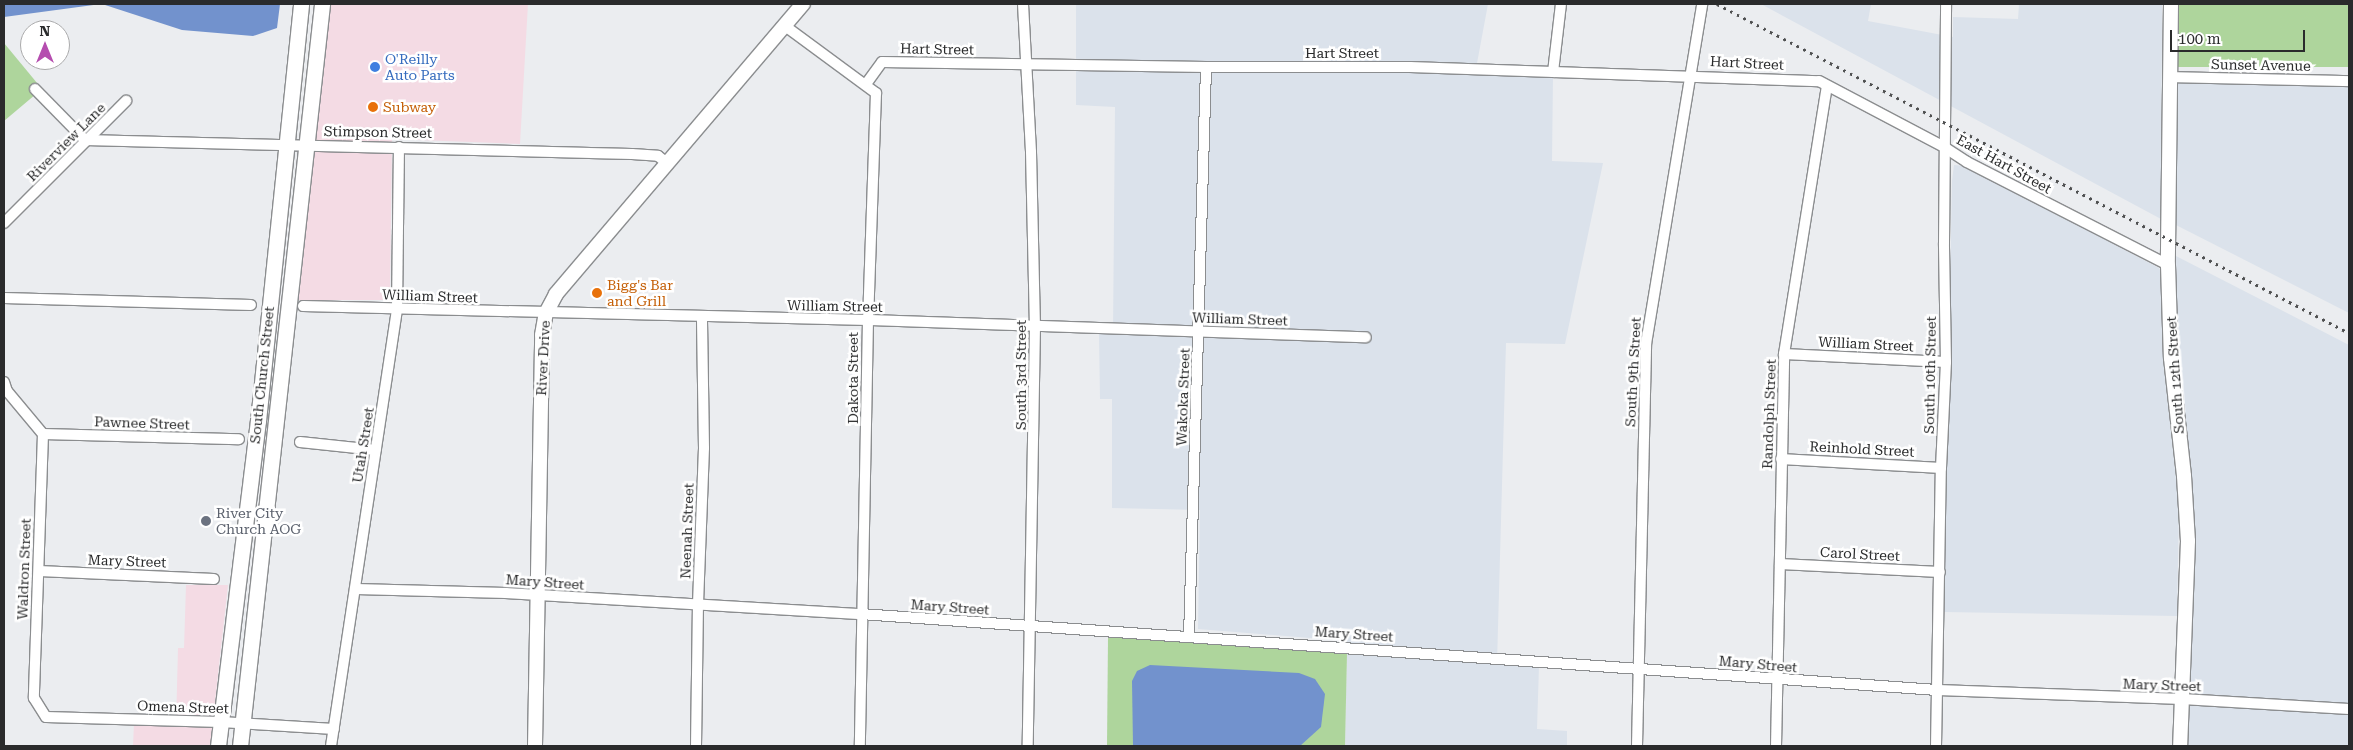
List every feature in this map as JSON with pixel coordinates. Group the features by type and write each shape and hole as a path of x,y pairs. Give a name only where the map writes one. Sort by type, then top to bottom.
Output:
{"main road":[{"name":"South Church Street","path":"218,746 258,421 285,144 301,4"},
{"name":"South Church Street","path":"240,746 305,144 322,4"}],"street":[{"name":"River Drive","path":"535,746 542,335 546,313 556,294 803,4"},
{"name":"South 3rd Street","path":"1023,4 1035,326 1028,746"},
{"path":"1553,72 1561,4"},
{"name":"South 9th Street","path":"1637,746 1646,344 1702,4"},
{"name":"South 10th Street","path":"1936,746 1946,362 1944,147 1946,4"},
{"name":"South 12th Street","path":"2172,4 2168,265 2172,358 2188,531 2180,746"},
{"name":"Dakota Street","path":"786,26 876,93 868,320 860,746"},
{"name":"Hart Street","path":"866,84 882,62 1206,67 1410,67 1689,74 1819,81 1827,86"},
{"name":"Wakoka Street","path":"1189,636 1206,67"},
{"name":"Sunset Avenue","path":"2172,78 2349,81"},
{"name":"East Hart Street","path":"1827,86 1944,147 1967,162 2168,265"},
{"name":"Randolph Street","path":"1776,746 1784,354 1827,86"},
{"path":"35,89 85,140"},
{"name":"Riverview Lane","path":"4,224 85,140 126,101"},
{"name":"Stimpson Street","path":"85,140 305,144 632,154 658,156 667,163"},
{"name":"Utah Street","path":"331,746 397,309 399,147"},
{"path":"4,298 251,305"},
{"name":"William Street","path":"303,306 868,320 1366,337"},
{"name":"Neenah Street","path":"696,746 698,604 704,448 702,317"},
{"name":"William Street","path":"1784,354 1946,362"},
{"path":"4,382 7,391 43,434"},
{"name":"Pawnee Street","path":"43,434 239,439"},
{"name":"Waldron Street","path":"36,705 34,698 43,434"},
{"path":"300,442 376,450"},
{"name":"Reinhold Street","path":"1781,458 1942,468"},
{"name":"Carol Street","path":"1780,564 1940,572"},
{"name":"Mary Street","path":"39,572 214,578"},
{"name":"Mary Street","path":"356,589 538,596 861,614 1938,690 2182,699 2349,708"},
{"name":"Omena Street","path":"36,705 46,716 221,722 334,729"}],"shaded area":[{"path":"330,4 528,4 520,144 392,139 390,289 388,300 295,300"},
{"path":"1076,4 1488,4 1475,74 1553,76 1552,161 1603,163 1565,344 1506,343 1497,663 1539,666 1537,729 1567,731 1567,746 1345,746 1347,641 1198,629 1200,510 1112,508 1112,399 1100,399 1099,333 1113,333 1115,107 1076,105"},
{"path":"1761,4 1871,4 1868,21 1953,37 1953,17 2018,19 2019,4 2162,4 2161,219"},
{"path":"2179,81 2349,84 2349,313 2174,224 2176,84"},
{"path":"1954,165 1965,166 2159,268 2161,272 2163,357 2179,507 2177,616 1944,612 1952,181"},
{"path":"2176,256 2349,345 2349,746 2187,746"},
{"path":"186,585 228,585 210,746 133,746 134,723 176,725 178,648 184,648"}],"green space":[{"path":"2178,4 2349,4 2349,67 2178,67"},
{"path":"4,43 20,62 20,70 26,70 42,89 4,121"},
{"path":"1108,637 1347,653 1345,746 1107,746"}],"water":[{"path":"4,4 101,4 4,17"},
{"path":"102,4 280,4 277,28 253,36 182,30"},
{"path":"1150,665 1299,673 1315,679 1325,694 1321,727 1300,746 1133,746 1132,681 1137,671"}],"railway":[{"path":"1717,4 2349,333"}],"place":[{"name":"O'Reilly Auto Parts","path":"375,67"},
{"name":"Subway","path":"373,107"},
{"name":"Bigg's Bar and Grill","path":"597,293"},
{"name":"River City Church AOG","path":"206,521"}]}
